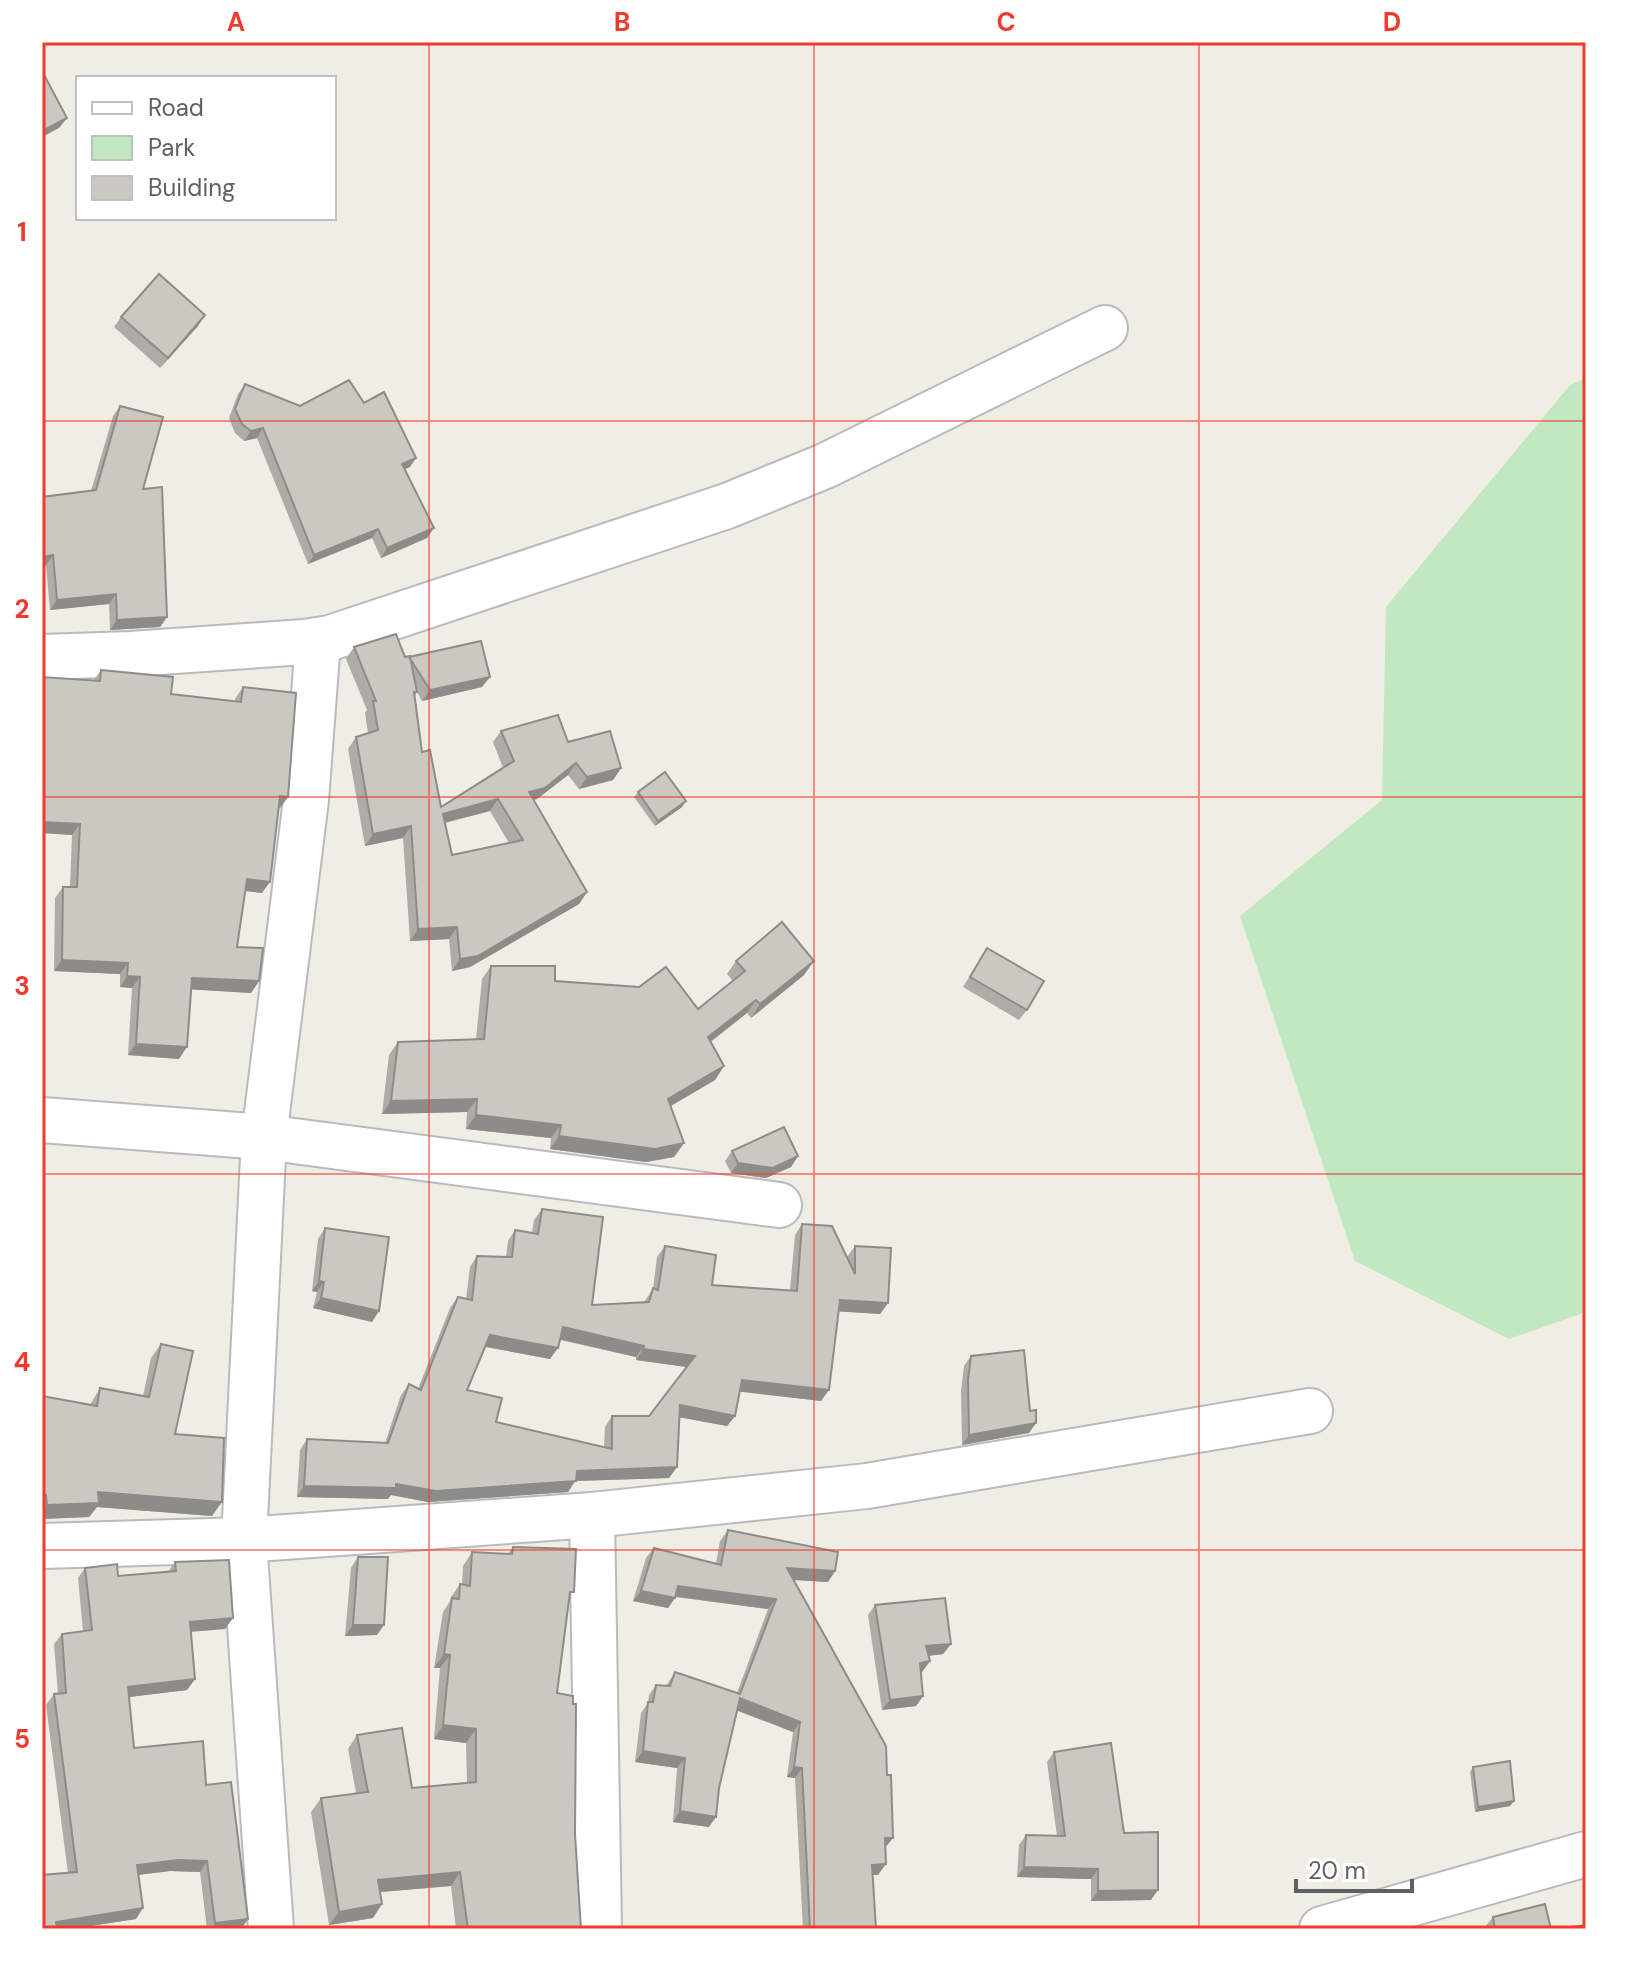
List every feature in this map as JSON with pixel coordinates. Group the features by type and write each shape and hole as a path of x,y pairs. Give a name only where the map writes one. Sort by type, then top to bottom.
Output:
{"street":[{"path":"42,657 318,641 727,506 825,466 1105,328"},
{"path":"271,1929 244,1540 264,1137 306,800 318,641"},
{"path":"42,1120 264,1137 779,1205"},
{"path":"42,1546 244,1540 592,1515 867,1486 1310,1411"},
{"path":"592,1515 599,1929"},
{"path":"1322,1929 1586,1854"}],"green space":[{"path":"1586,378 1586,1312 1509,1339 1355,1261 1240,916 1382,800 1386,607 1570,385"}],"building":[{"path":"42,71 67,118 42,131"},
{"path":"159,274 205,315 168,358 121,317"},
{"path":"349,380 364,403 384,392 416,458 402,464 434,528 387,548 378,529 314,555 263,428 251,431 242,424 235,409 245,384 300,406"},
{"path":"120,406 163,417 143,489 162,487 167,617 117,620 116,594 57,600 53,555 42,557 42,497 96,490"},
{"path":"396,634 405,657 410,656 417,692 414,692 422,752 430,750 441,807 514,761 501,731 558,715 568,742 610,731 621,768 587,777 576,763 545,788 529,792 587,892 478,956 460,959 457,927 418,929 411,826 373,834 356,737 378,730 373,701 376,701 354,647","holes":["498,799 523,840 452,855 443,814"]},
{"path":"481,641 490,677 430,690 409,657"},
{"path":"101,670 173,677 171,694 241,702 243,687 296,693 288,797 280,796 270,882 247,879 237,947 263,948 259,981 192,978 187,1047 136,1044 140,977 127,976 128,963 62,960 63,887 77,887 80,824 42,822 42,677 100,681"},
{"path":"665,772 686,801 658,821 638,792"},
{"path":"782,922 814,961 760,1004 756,1000 708,1037 724,1066 668,1099 684,1143 655,1149 559,1136 561,1125 476,1115 477,1099 391,1101 398,1042 484,1039 491,966 555,966 555,981 639,987 666,967 698,1009 745,971 736,961"},
{"path":"987,948 1044,981 1027,1010 970,977"},
{"path":"784,1127 798,1156 773,1168 738,1163 732,1151"},
{"path":"542,1209 603,1217 592,1305 649,1302 653,1288 658,1290 665,1246 716,1255 712,1285 797,1291 802,1224 832,1226 855,1274 855,1246 891,1248 888,1303 840,1300 829,1390 742,1380 735,1416 680,1405 677,1467 577,1471 576,1481 436,1491 396,1484 396,1488 304,1486 307,1439 388,1443 409,1384 421,1390 458,1297 472,1300 477,1256 512,1257 515,1230 538,1234","holes":["563,1327 644,1346 643,1349 695,1356 649,1416 612,1416 612,1449 496,1422 502,1398 467,1390 490,1335 558,1348"]},
{"path":"325,1228 389,1237 379,1311 321,1298 324,1282 319,1281"},
{"path":"161,1344 193,1351 175,1434 224,1438 222,1502 98,1492 99,1503 47,1505 46,1495 42,1494 42,1396 97,1406 100,1388 149,1397"},
{"path":"1024,1350 1030,1411 1036,1410 1036,1423 969,1435 971,1356"},
{"path":"728,1530 838,1552 835,1571 787,1568 886,1746 887,1775 891,1775 893,1838 885,1838 886,1864 872,1865 876,1929 810,1929 802,1768 794,1767 800,1722 740,1698 719,1788 716,1817 680,1811 685,1758 643,1751 648,1702 653,1702 656,1685 670,1686 675,1672 740,1694 776,1599 678,1586 675,1598 641,1591 654,1548 721,1565"},
{"path":"513,1547 576,1549 574,1592 570,1592 557,1693 573,1696 573,1704 576,1704 575,1834 581,1929 468,1929 460,1872 378,1880 382,1904 339,1912 321,1798 368,1792 357,1735 402,1728 412,1788 476,1782 476,1729 443,1725 450,1655 444,1654 452,1598 459,1599 460,1584 470,1586 472,1552 512,1554"},
{"path":"358,1557 388,1557 384,1625 353,1625"},
{"path":"229,1560 233,1618 190,1622 195,1679 128,1687 134,1748 203,1741 206,1785 231,1782 248,1919 215,1923 207,1861 178,1860 137,1865 143,1908 56,1922 57,1929 42,1929 42,1875 77,1872 54,1694 66,1693 62,1634 92,1630 85,1568 117,1564 118,1576 176,1571 175,1562"},
{"path":"945,1598 951,1644 926,1646 930,1661 920,1663 923,1696 890,1700 875,1605"},
{"path":"1111,1743 1124,1833 1158,1832 1158,1890 1098,1891 1098,1869 1024,1867 1026,1835 1065,1836 1054,1752"},
{"path":"1510,1761 1514,1801 1478,1807 1473,1767"},
{"path":"1545,1904 1551,1929 1495,1929 1493,1917"},
{"path":"1586,1925 1586,1929 1557,1929"}]}
